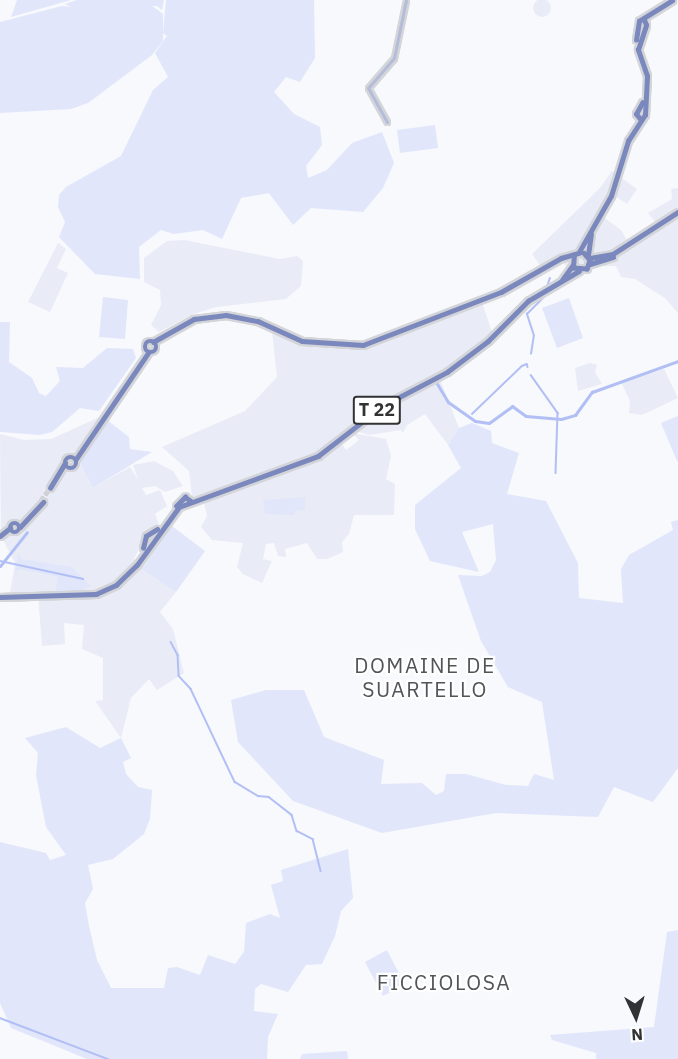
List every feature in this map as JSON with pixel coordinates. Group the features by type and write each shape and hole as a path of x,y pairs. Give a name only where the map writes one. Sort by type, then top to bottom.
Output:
{"main road":[{"path":"572,264 615,187 628,141 640,119 636,114 642,111 645,89 635,51 644,20 672,0"},
{"path":"67,466 76,467 76,459 146,353 147,343 156,342 194,319 226,315 258,321 302,341 363,345 501,292 554,262 577,254 589,257 613,254 678,214"},
{"path":"554,262 572,264 579,271 590,264 615,256 678,214"},
{"path":"590,264 592,226"},
{"name":"T 22","path":"548,290 569,274 572,264"},
{"name":"T 22","path":"0,597 97,591 125,578 152,535 183,503 318,456 384,405 447,372 493,336 518,309 579,271"},
{"path":"146,353 154,352 156,342"},
{"path":"51,489 67,466 69,458 76,459"},
{"path":"1,536 28,518 42,501"},
{"path":"11,530 18,532 19,525"}],"street":[{"path":"387,122 368,90 394,58 406,0"}],"shaded area":[{"path":"542,-1 549,1 551,8 549,15 542,17 535,15 533,8 535,1"},
{"path":"17,0 71,0 11,17"},
{"path":"77,0 164,0 162,10 157,6 152,6 163,14 163,41 152,55 88,103 71,109 0,113 0,22 62,6 71,7 65,4"},
{"path":"166,0 314,0 315,58 300,82 286,77 274,92 294,114 320,127 322,145 306,166 308,178 327,170 352,143 382,132 394,163 383,188 363,212 311,208 293,225 269,193 241,198 222,239 203,230 174,234 161,230 139,247 140,279 95,274 59,237 65,222 58,207 59,195 66,187 121,156 153,90 168,77 155,53 167,36 163,33"},
{"path":"435,125 438,148 400,153 397,130"},
{"path":"612,171 637,189 627,204 615,196 602,216 621,230 627,240 655,222 648,213 672,199 671,189 678,188 678,313 665,298 635,279 621,277 616,266 601,266 578,276 563,263 544,271 532,254 600,188"},
{"path":"184,240 280,259 297,256 303,261 301,286 286,299 216,307 191,315 159,332 151,325 161,305 160,290 144,282 144,258 167,241"},
{"path":"58,243 66,249 57,268 68,273 50,312 28,302"},
{"path":"103,297 128,300 125,339 99,337"},
{"path":"569,298 583,338 557,348 542,308"},
{"path":"482,302 494,338 441,382 459,428 448,445 425,414 407,425 403,433 401,430 369,435 359,432 361,425 389,406 387,401 338,438 346,450 359,440 352,433 386,439 391,456 386,479 395,484 394,515 354,515 349,534 342,542 343,552 327,559 317,559 307,543 285,549 286,557 278,556 274,543 266,544 263,559 272,561 262,583 243,574 237,567 243,543 212,540 201,527 207,516 202,495 192,497 189,471 162,447 245,411 277,377 272,331 317,347 361,349"},
{"path":"0,322 10,322 9,362 32,378 39,393 46,396 60,381 56,367 83,368 107,348 133,349 136,358 99,411 80,408 52,432 40,435 0,432"},
{"path":"590,363 597,365 595,372 602,384 578,391 575,368"},
{"path":"664,369 678,398 642,415 629,413 630,401 621,382"},
{"path":"104,415 75,455 93,488 130,467 138,480 133,465 154,461 173,471 183,486 165,492 155,486 142,488 146,495 160,490 167,506 155,514 159,524 148,531 134,559 176,592 160,612 173,629 184,673 157,690 149,679 131,698 121,738 95,701 103,700 103,658 82,649 84,625 64,623 65,644 42,646 38,594 10,593 15,563 1,536 0,434 24,440 51,439"},
{"path":"678,416 678,461 677,461 661,423"},
{"path":"107,420 129,437 130,449 152,452 93,488 78,460"},
{"path":"472,423 491,431 492,443 519,453 507,494 546,501 578,563 579,598 623,603 621,569 629,555 673,530 671,522 678,520 678,768 653,802 614,787 598,817 496,813 382,833 293,801 238,742 231,700 266,690 304,690 324,737 384,760 381,784 422,783 436,795 444,791 446,774 466,774 506,785 528,786 534,774 554,780 542,702 508,687 481,641 458,575 482,576 490,572 496,560 493,524 462,532 479,572 430,561 415,529 415,505 461,468 448,445 459,428"},
{"path":"305,497 305,510 295,511 295,515 265,514 263,500"},
{"path":"172,526 205,551 176,592 142,569"},
{"path":"18,553 22,559 72,567 91,586 79,592 55,593 58,577 26,570 18,570 15,575"},
{"path":"66,727 100,748 121,738 131,758 123,762 126,774 138,787 152,790 150,819 144,834 113,859 88,865 93,889 85,903 89,926 97,960 111,988 164,988 168,968 177,967 200,975 208,955 235,964 244,952 246,923 270,914 280,918 271,885 283,881 281,870 348,849 353,898 341,911 335,936 322,964 306,965 288,992 261,984 255,989 254,1011 278,1014 268,1037 267,1059 87,1059 11,1028 0,1003 0,842 46,853 50,860 66,855 46,827 36,775 38,753 25,738"},
{"path":"678,930 678,1059 596,1059 596,1053 552,1040 550,1035 654,1027 667,932"},
{"path":"387,950 405,985 383,996 365,962"},
{"path":"347,1051 348,1059 300,1059 302,1054"}],"waterway":[{"path":"547,287 550,278"},
{"path":"531,354 534,336 527,314 547,294"},
{"path":"436,382 448,402 475,421 489,423 512,406 526,416 561,419 575,415 592,392 678,361"},
{"path":"472,414 522,366 527,364 528,367"},
{"path":"531,375 558,413 556,473"},
{"path":"0,566 27,532"},
{"path":"0,561 83,579"},
{"path":"171,642 178,655 179,676 191,689 235,782 258,796 269,797 292,815 297,831 313,839 321,871"},
{"path":"0,1018 108,1059"}],"tunnel":[{"path":"41,500 50,488"}],"district":[{"name":"DOMAINE DE SUARTELLO","path":"425,677"},
{"name":"FICCIOLOSA","path":"444,982"}]}
